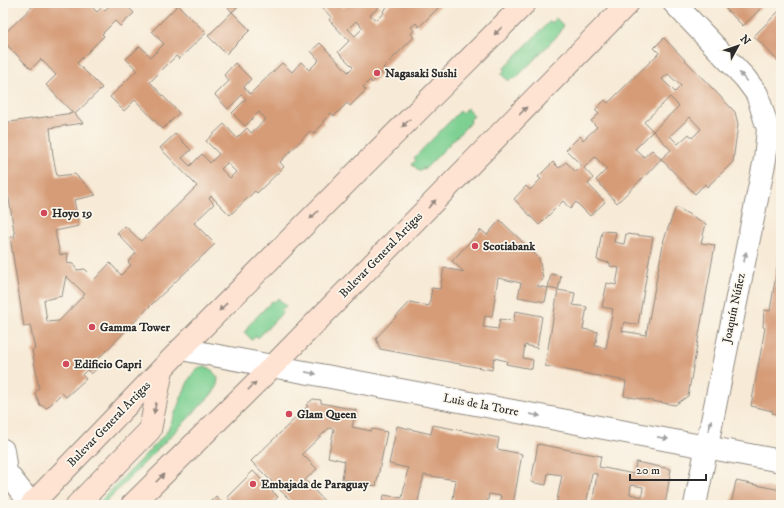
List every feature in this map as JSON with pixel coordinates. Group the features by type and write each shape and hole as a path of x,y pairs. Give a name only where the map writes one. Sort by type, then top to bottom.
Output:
{"main road":[{"name":"Bulevar General Artigas","path":"31,505 181,349 525,3"},
{"name":"Bulevar General Artigas","path":"132,505 272,366 628,3"},
{"path":"77,505 150,430 162,370"}],"street":[{"name":"Joaquín Núñez","path":"674,3 745,78 757,94 768,129 767,144 695,505"},
{"name":"Luis de la Torre","path":"181,349 781,461"},
{"path":"3,450 6,472 31,505"}],"green space":[{"path":"556,18 564,26 560,31 561,32 515,79 513,78 509,81 501,74 505,70 504,68 550,21 552,23"},
{"path":"467,108 474,116 470,120 471,122 425,169 423,168 420,172 412,164 416,160 414,158 460,111 462,113"},
{"path":"278,298 286,306 281,310 283,312 258,338 256,336 252,340 244,332 248,329 247,327 272,301 274,302"},
{"path":"205,366 211,369 218,378 217,387 212,394 103,505 97,505 166,433 193,373 200,367"}],"building":[{"path":"36,3 88,3 97,12 102,7 105,10 109,6 107,3 124,3 134,13 120,26 115,21 102,34 104,36 77,63 102,88 75,114 83,123 50,128 57,176 75,174 96,195 74,200 79,226 55,231 60,255 68,253 67,263 73,264 77,270 85,269 95,279 110,263 121,275 131,265 128,262 136,253 117,233 125,226 141,241 197,186 160,148 175,134 191,150 182,158 190,166 202,154 210,163 219,154 206,141 224,124 237,138 247,128 251,133 266,119 259,112 245,126 232,113 246,99 242,95 228,109 215,95 229,81 224,75 235,63 251,79 244,87 250,94 282,63 292,72 301,62 309,70 319,60 311,51 320,43 348,72 353,67 338,52 349,41 329,20 331,17 322,7 327,3 338,3 343,8 348,3 377,3 380,6 370,15 376,20 384,13 383,11 391,3 443,3 419,27 416,23 411,27 414,30 411,34 414,37 383,68 385,70 372,83 370,80 363,87 366,90 350,106 347,103 334,116 331,113 313,134 310,131 280,162 284,167 257,193 255,191 230,215 211,196 209,198 214,204 194,223 215,244 151,305 96,361 100,366 91,374 87,370 82,375 86,379 66,397 62,393 47,408 40,405 35,393 39,388 32,350 35,349 30,325 24,327 10,237 15,237 9,199 8,195 6,195 3,178 3,169 5,169 3,159 3,123 73,113 46,85 56,75 41,59 31,69 3,41 3,35","holes":["356,21 363,28 355,36 348,29","227,163 236,172 230,178 221,169","66,276 85,294 59,321 47,322 44,300 62,296"]},
{"path":"224,3 242,3 232,12"},
{"path":"720,3 766,3 743,26"},
{"path":"178,5 206,33 179,59 176,56 150,82 179,113 163,129 135,100 124,111 110,97 137,70 126,59 140,46 151,57 164,44 152,31"},
{"path":"781,9 781,31 779,33 781,35 781,64 754,36"},
{"path":"232,12 250,30 226,54 208,36"},
{"path":"664,38 735,112 738,124 733,162 707,187 705,184 695,194 661,159 617,203 596,180 607,169 595,157 584,168 593,178 588,184 605,202 590,216 576,202 570,209 563,201 539,225 514,199 526,186 530,190 541,179 538,177 553,162 559,168 566,162 576,172 582,166 566,150 580,136 583,140 597,127 591,121 599,114 595,110 605,100 608,103 659,53 654,48","holes":["668,74 681,86 675,92 662,79","670,97 679,106 653,131 644,122","690,117 701,129 692,138 689,134 678,144 670,136","653,131 671,150 661,159 652,150 644,157 635,149"]},
{"path":"676,207 706,224 701,243 715,245 688,396 675,405 624,396 626,381 545,366 558,290 575,293 573,305 587,307 583,329 598,332 595,346 606,348 613,309 602,307 607,283 616,285 619,268 610,266 610,263 597,260 602,231 616,232 614,242 624,244 626,234 653,237 638,325 624,322 622,331 646,335 664,239"},
{"path":"500,220 539,258 543,279 537,286 548,288 545,302 518,297 521,283 498,278 492,317 485,316 483,327 498,329 500,319 514,321 515,311 542,316 537,348 525,345 523,358 533,360 532,369 506,364 507,361 494,358 492,370 380,349 376,338 410,302 429,306 432,288 440,289 444,268 464,272 452,261 481,230 487,235"},
{"path":"780,250 781,415 772,413 773,411 751,406 765,328 763,327 764,310 770,311"},
{"path":"551,274 561,276 558,290 548,288"},
{"path":"313,399 321,400 321,403 356,410 352,427 371,431 372,429 387,432 376,486 342,479 345,461 328,457 334,429 329,428 302,454 317,469 305,480 328,505 295,505 251,461 308,406 306,405"},
{"path":"433,425 499,438 497,449 522,454 513,505 499,505 501,496 489,494 487,505 452,505 456,480 424,475 417,505 382,505 384,495 402,498 408,468 389,464 397,426 431,434"},
{"path":"538,444 601,456 599,467 634,474 636,462 671,469 665,505 592,505 597,474 592,473 586,505 556,505 562,475 548,473 546,485 531,482","holes":["631,485 643,487 642,497 630,494"]},
{"name":"Embajada de Paraguay","path":"253,471 278,497 274,501 278,505 235,505 227,497"},
{"path":"736,481 781,490 781,505 731,505"},
{"path":"216,496 224,505 207,505"}],"place":[{"name":"Nagasaki Sushi","path":"377,73"},
{"name":"Hoyo 19","path":"44,213"},
{"name":"Scotiabank","path":"475,246"},
{"name":"Gamma Tower","path":"92,327"},
{"name":"Edificio Capri","path":"66,364"},
{"name":"Glam Queen","path":"289,414"},
{"name":"Embajada de Paraguay","path":"253,484"}]}
